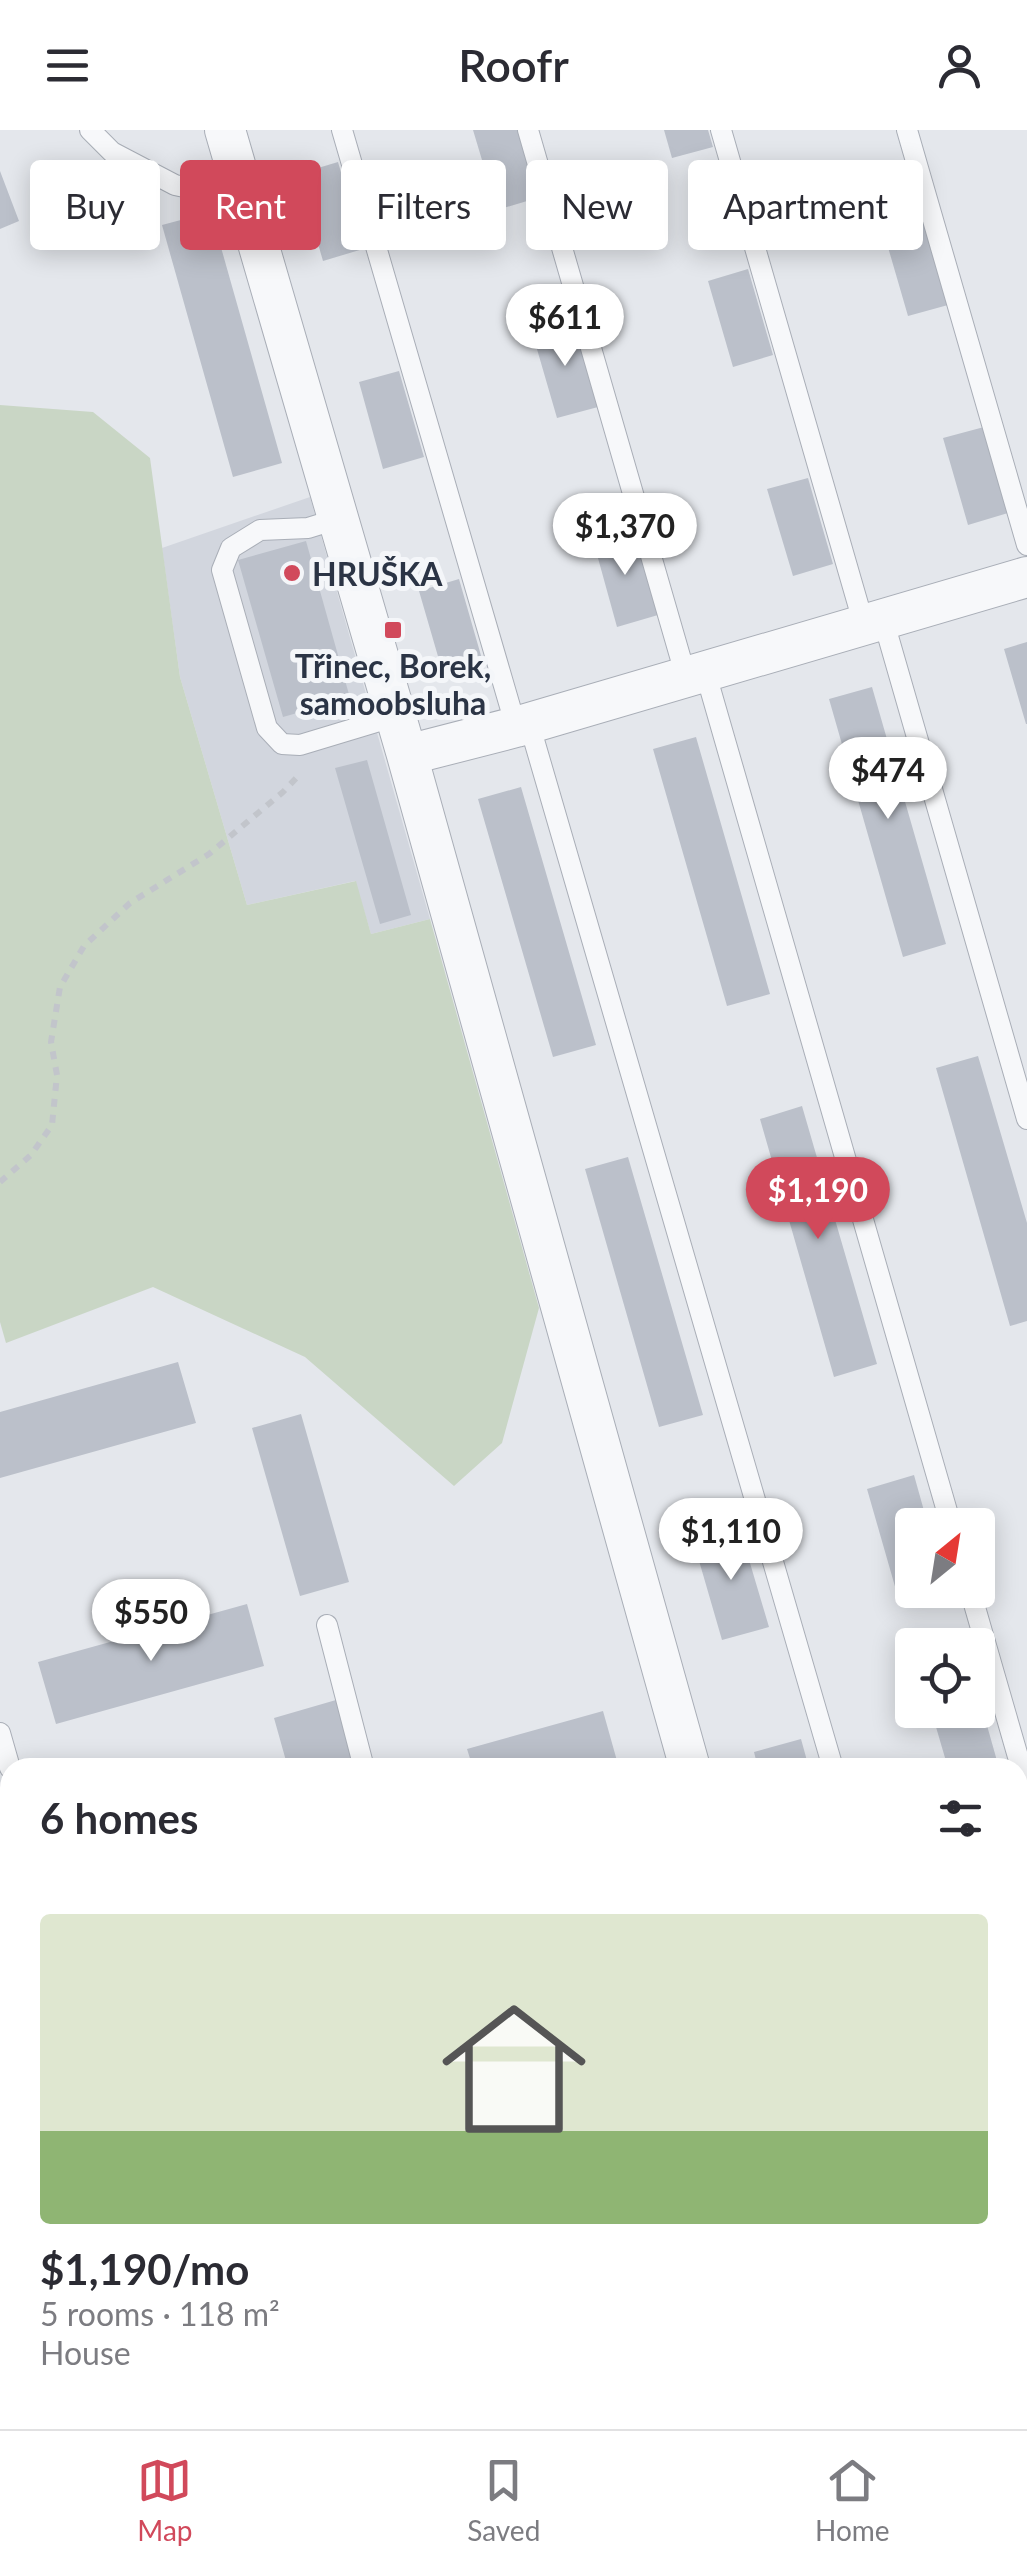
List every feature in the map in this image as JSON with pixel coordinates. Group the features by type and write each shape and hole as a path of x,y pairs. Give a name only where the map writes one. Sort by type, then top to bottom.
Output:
{"street":[{"path":"225,130 233,160"},
{"path":"259,250 396,716 687,1758"},
{"path":"407,755 523,725 1027,577"}],"lane":[{"path":"90,130 112,152 180,186"},
{"path":"342,130 830,1758"},
{"path":"528,130 946,1508"},
{"path":"721,130 1027,1119"},
{"path":"907,130 1027,546"},
{"path":"337,520 308,528 260,530 231,548 222,570 268,728 282,744 300,745 396,716"},
{"path":"975,1608 1018,1758"},
{"path":"327,1625 361,1758"},
{"path":"0,1733 7,1758"}],"path":[{"path":"0,1182 31,1156 52,1124 58,1075 51,1042 60,988 84,946 130,902 209,854 283,792 334,734"}],"shaded area":[{"path":"310,497 430,919 371,934 355,881 247,905 180,677 162,548"}],"green space":[{"path":"0,405 93,412 150,458 180,677 247,905 356,881 371,934 430,919 539,1308 502,1443 454,1486 305,1357 153,1287 6,1343 0,1322"}],"building":[{"path":"473,130 518,130 526,160 526,201 506,207 506,160 482,160"},
{"path":"664,130 708,130 713,147 672,158"},
{"path":"338,162 341,250 360,250 323,261 320,250 321,167"},
{"path":"0,171 19,221 0,229"},
{"path":"923,218 948,305 908,316 889,250 923,250"},
{"path":"180,220 180,250 222,250 282,463 233,477 162,225"},
{"path":"748,269 773,355 733,367 708,281"},
{"path":"573,320 598,407 557,418 532,332"},
{"path":"399,371 424,457 383,469 359,382"},
{"path":"984,427 1008,513 968,525 943,438"},
{"path":"808,478 833,564 793,576 767,489"},
{"path":"633,529 658,615 617,627 593,540"},
{"path":"306,541 350,698 283,717 238,560"},
{"path":"459,579 484,666 444,677 419,591"},
{"path":"1027,642 1027,724 1026,724 1004,649"},
{"path":"872,687 946,944 903,957 829,699"},
{"path":"696,737 770,994 727,1006 653,749"},
{"path":"367,760 411,915 380,924 335,768"},
{"path":"521,787 596,1045 553,1057 478,799"},
{"path":"978,1056 1027,1223 1027,1321 1010,1326 936,1068"},
{"path":"802,1106 877,1364 834,1377 760,1119"},
{"path":"628,1157 703,1415 659,1427 585,1169"},
{"path":"178,1362 196,1423 0,1478 0,1412"},
{"path":"301,1414 349,1582 300,1596 252,1428"},
{"path":"914,1475 923,1508 895,1508 895,1587 867,1489"},
{"path":"739,1526 769,1627 722,1640 693,1540"},
{"path":"247,1604 264,1666 56,1724 38,1662"},
{"path":"336,1700 352,1758 285,1758 274,1718"},
{"path":"603,1711 616,1758 470,1758 467,1749"},
{"path":"936,1728 988,1728 996,1758 945,1758"},
{"path":"801,1739 806,1758 756,1758 754,1752"}],"place":[{"name":"HRUŠKA","path":"292,573"},
{"name":"Třinec, Borek, samoobsluha","path":"393,630"}]}
